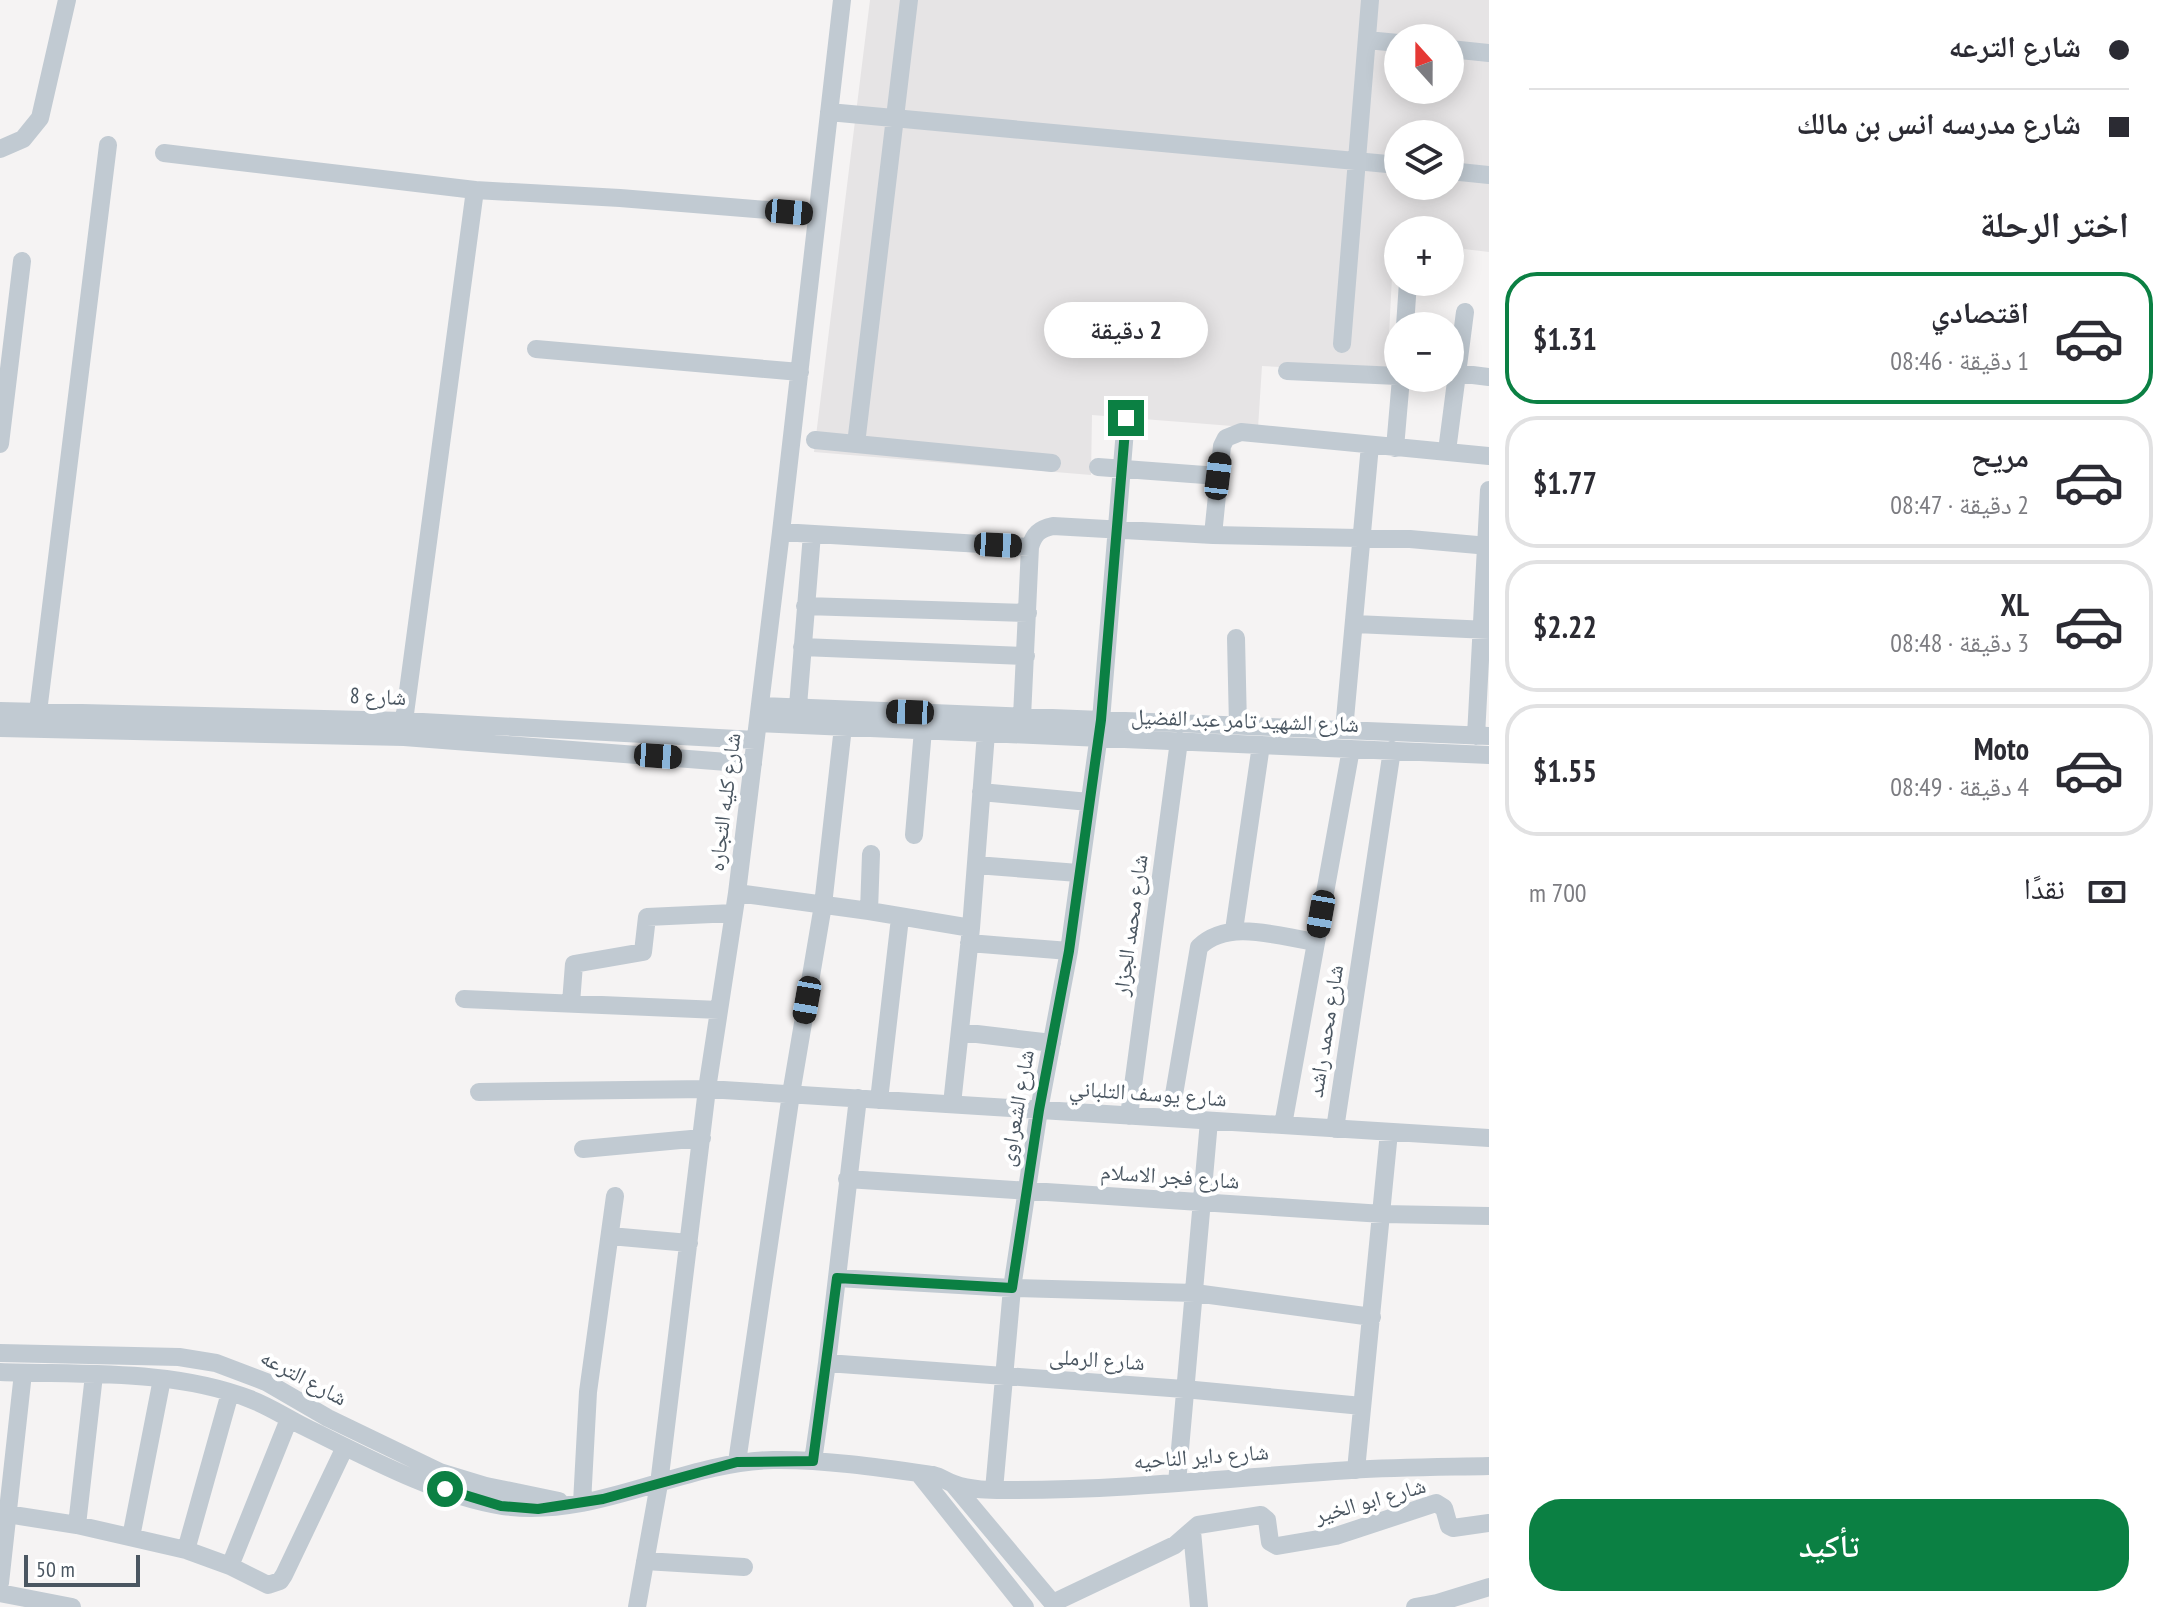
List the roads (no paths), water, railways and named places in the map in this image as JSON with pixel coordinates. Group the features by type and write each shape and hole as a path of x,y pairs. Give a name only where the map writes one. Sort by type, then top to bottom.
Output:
{"street":[{"path":"0,149 23,139 40,118 67,0"},
{"name":"شارع كليه التجاره","path":"637,1607 659,1484 707,1089 737,893 842,0"},
{"path":"856,444 909,0"},
{"path":"1342,344 1370,0"},
{"path":"1367,40 1384,42"},
{"path":"1464,50 1489,53"},
{"path":"829,112 1384,164"},
{"path":"38,712 108,145"},
{"path":"164,153 475,190 817,214"},
{"path":"1464,172 1489,175"},
{"path":"404,721 475,190"},
{"path":"0,444 22,261"},
{"path":"1464,320 1465,312"},
{"path":"536,349 800,372"},
{"path":"1287,371 1384,376"},
{"path":"1464,374 1489,377"},
{"path":"1395,448 1398,392"},
{"path":"1447,451 1455,392"},
{"name":"شارع الشعراوى","path":"994,1490 1012,1288 1025,1191 1069,951 1100,729 1126,418"},
{"path":"1213,535 1222,446 1233,433 1489,456"},
{"path":"815,440 1052,463"},
{"path":"1344,730 1370,445"},
{"path":"1098,467 1218,476"},
{"path":"1483,736 1489,490"},
{"path":"1022,717 1030,547 1034,535 1042,528 1361,537 1487,545"},
{"path":"781,532 1030,547"},
{"path":"797,716 812,534"},
{"path":"805,606 1028,613"},
{"path":"1355,624 1486,629"},
{"path":"1236,638 1238,726"},
{"path":"802,647 1026,656"},
{"name":"شارع 8","path":"0,711 324,727 404,737 753,764"},
{"name":"شارع الشهيد تامر عبد الفضيل","path":"758,723 797,716 1022,717 1179,741 1489,755"},
{"name":"شارع الشهيد تامر عبد الفضيل","path":"797,716 843,727 986,733 1238,726 1483,736"},
{"name":"شارع 8","path":"0,728 324,727 404,721 758,723"},
{"path":"737,1462 791,1094 823,905 843,727"},
{"path":"914,835 923,730"},
{"path":"952,1104 970,936 986,733"},
{"name":"شارع محمد الجزار","path":"1129,1116 1179,741"},
{"path":"1234,930 1261,745"},
{"path":"1283,1125 1351,749"},
{"name":"شارع محمد راشد","path":"1335,1129 1392,750"},
{"path":"981,792 1089,802"},
{"path":"869,911 871,854"},
{"path":"976,865 1078,873"},
{"path":"737,893 869,911 970,936 1069,951"},
{"path":"571,1003 574,964 643,952 647,917 734,913"},
{"path":"879,1100 900,918"},
{"path":"1170,1118 1199,947 1216,934 1234,930 1316,942"},
{"path":"464,999 719,1010"},
{"path":"960,1032 1052,1043"},
{"name":"شارع يوسف التلباني","path":"479,1092 707,1089 1489,1138"},
{"path":"813,1461 858,1098"},
{"path":"1177,1483 1209,1121"},
{"path":"1356,1470 1389,1132"},
{"path":"583,1149 702,1138"},
{"name":"شارع فجر الاسلام","path":"847,1179 1383,1214 1489,1216"},
{"path":"578,1504 594,1341 615,1196"},
{"path":"610,1236 689,1243"},
{"path":"837,1278 1012,1288 1195,1293 1372,1317"},
{"name":"شارع الترعه","path":"0,1353 179,1357 216,1363 266,1382 328,1418 440,1472 486,1486 578,1504"},
{"name":"شارع الرملى","path":"827,1363 1184,1389 1362,1406"},
{"name":"شارع الترعه","path":"0,1372 162,1379 197,1384 251,1399 345,1447 426,1482 501,1506 538,1509 578,1504 737,1462 813,1461 919,1474"},
{"path":"0,1583 4,1514 23,1373"},
{"path":"77,1525 94,1375"},
{"path":"131,1537 162,1379"},
{"path":"186,1550 230,1393"},
{"path":"230,1566 289,1419"},
{"path":"4,1514 77,1525 186,1550 230,1566 268,1585 280,1581 284,1575 345,1447"},
{"name":"شارع داير الناحيه","path":"919,1474 934,1475 953,1484 994,1490 1177,1483 1356,1470 1489,1466"},
{"path":"919,1474 1025,1607"},
{"path":"953,1484 1055,1605"},
{"name":"شارع ابو الخير","path":"1055,1605 1175,1545 1202,1524 1257,1514 1267,1520 1270,1542 1277,1546 1336,1536 1436,1503 1444,1508 1449,1526 1453,1528 1489,1523"},
{"path":"955,1520 958,1508 970,1506"},
{"path":"1192,1531 1199,1607"},
{"path":"645,1561 744,1567"},
{"path":"1415,1607 1489,1587"},
{"path":"0,1593 72,1607"}]}
